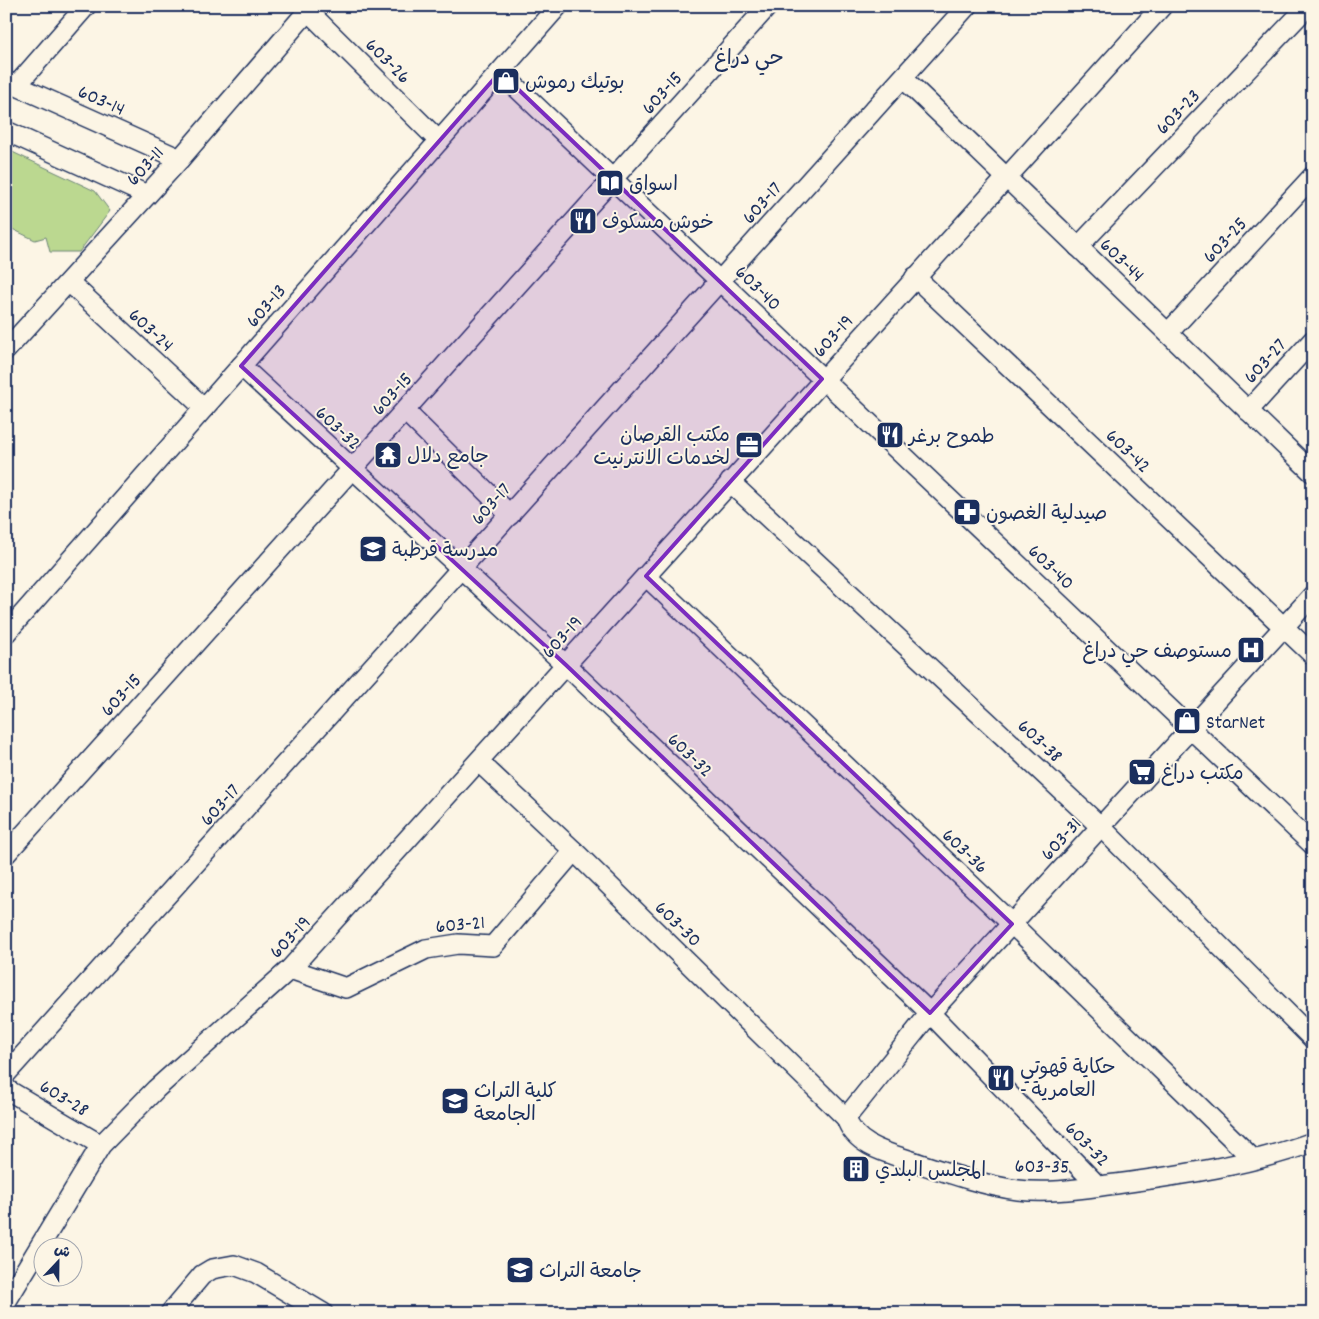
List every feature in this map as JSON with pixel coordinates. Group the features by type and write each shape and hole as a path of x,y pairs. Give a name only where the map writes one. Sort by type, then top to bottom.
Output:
{"street":[{"path":"12,83 86,6"},
{"name":"603-13","path":"6,633 558,6"},
{"name":"603-15","path":"6,854 768,6"},
{"name":"603-17","path":"6,1074 967,6"},
{"name":"603-19","path":"6,1302 101,1145 156,1090 290,969 479,762 822,379 1162,6"},
{"name":"603-23","path":"1078,247 1308,6"},
{"name":"603-26","path":"310,9 439,141"},
{"name":"603-11","path":"6,350 180,158 310,9"},
{"name":"603-40","path":"500,72 1313,845"},
{"name":"603-44","path":"903,78 1313,473"},
{"name":"603-14","path":"12,83 180,158"},
{"path":"6,131 147,194"},
{"name":"603-25","path":"1168,333 1313,176"},
{"name":"603-42","path":"915,277 1313,656"},
{"name":"603-24","path":"69,282 204,408"},
{"name":"603-27","path":"1248,410 1313,340"},
{"name":"603-32","path":"241,366 566,665 930,1013 1098,1186"},
{"path":"405,411 510,515"},
{"name":"603-38","path":"730,482 1101,827 1313,1039"},
{"name":"603-36","path":"646,576 1012,924 1253,1159"},
{"name":"603-31","path":"846,1118 930,1013 1313,595"},
{"name":"603-30","path":"479,762 574,851 846,1118"},
{"name":"603-21","path":"290,969 346,988 426,949 458,944 493,946 574,851"},
{"name":"603-28","path":"6,1088 101,1145"},
{"name":"603-35","path":"846,1118 855,1136 872,1146 909,1160 1018,1190 1051,1191 1179,1176 1253,1159 1313,1142"},
{"path":"170,1313 202,1275 212,1269 234,1265 256,1273 323,1313"}],"highlighted area":[{"path":"500,72 822,379 646,576 1012,924 930,1013 566,665 241,366"}],"green space":[{"path":"6,149 95,191 110,211 79,252 50,252 46,237 35,240 6,226"}],"place":[{"name":"بوتيك رموش","path":"506,81"},
{"name":"اسواق","path":"610,183"},
{"name":"خوش مسكوف","path":"583,221"},
{"name":"طموح برغر","path":"890,435"},
{"name":"مكتب القرصان لخدمات الانترنيت","path":"749,445"},
{"name":"جامع دلال","path":"388,455"},
{"name":"صيدلية الغصون","path":"967,512"},
{"name":"مدرسة قرطبة","path":"373,549"},
{"name":"مستوصف حي دراغ","path":"1251,650"},
{"name":"StarNet","path":"1187,721"},
{"name":"مكتب دراغ","path":"1142,772"},
{"name":"حكاية قهوتي - العامرية","path":"1001,1078"},
{"name":"كلية التراث الجامعة","path":"455,1101"},
{"name":"المجلس البلدي","path":"856,1169"},
{"name":"جامعة التراث","path":"520,1270"}],"district":[{"name":"حي دراغ","path":"749,57"}]}
